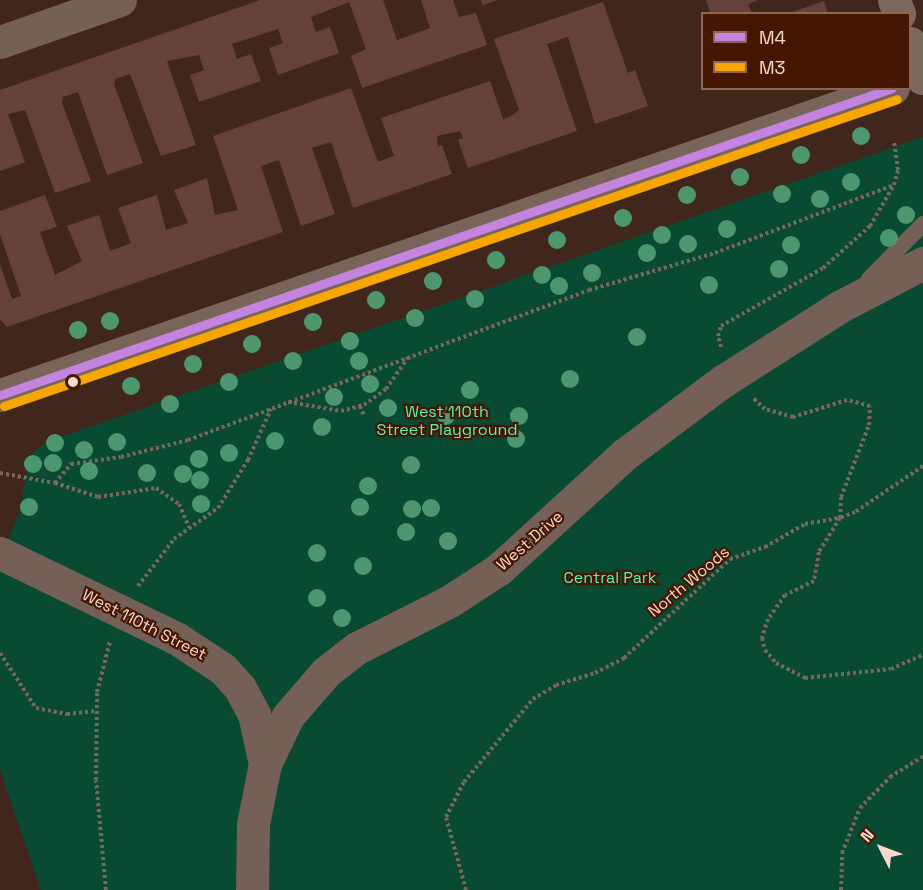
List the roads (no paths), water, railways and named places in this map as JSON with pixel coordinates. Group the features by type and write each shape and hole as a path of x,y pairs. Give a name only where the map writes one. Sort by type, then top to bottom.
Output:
{"main road":[{"path":"911,59 914,82"},
{"path":"0,395 891,90"}],"street":[{"path":"0,42 120,0"},
{"name":"West Drive","path":"252,890 253,824 265,764 298,701 341,658 450,601 499,569 655,430 763,354 839,307 923,263"},
{"name":"West 110th Street","path":"0,553 176,638 223,669 240,688 254,714 265,764"}],"lane":[{"path":"839,307 923,225"}],"park label":[{"name":"West 110th Street Playground","path":"447,421"},
{"name":"Central Park","path":"610,578"}]}
